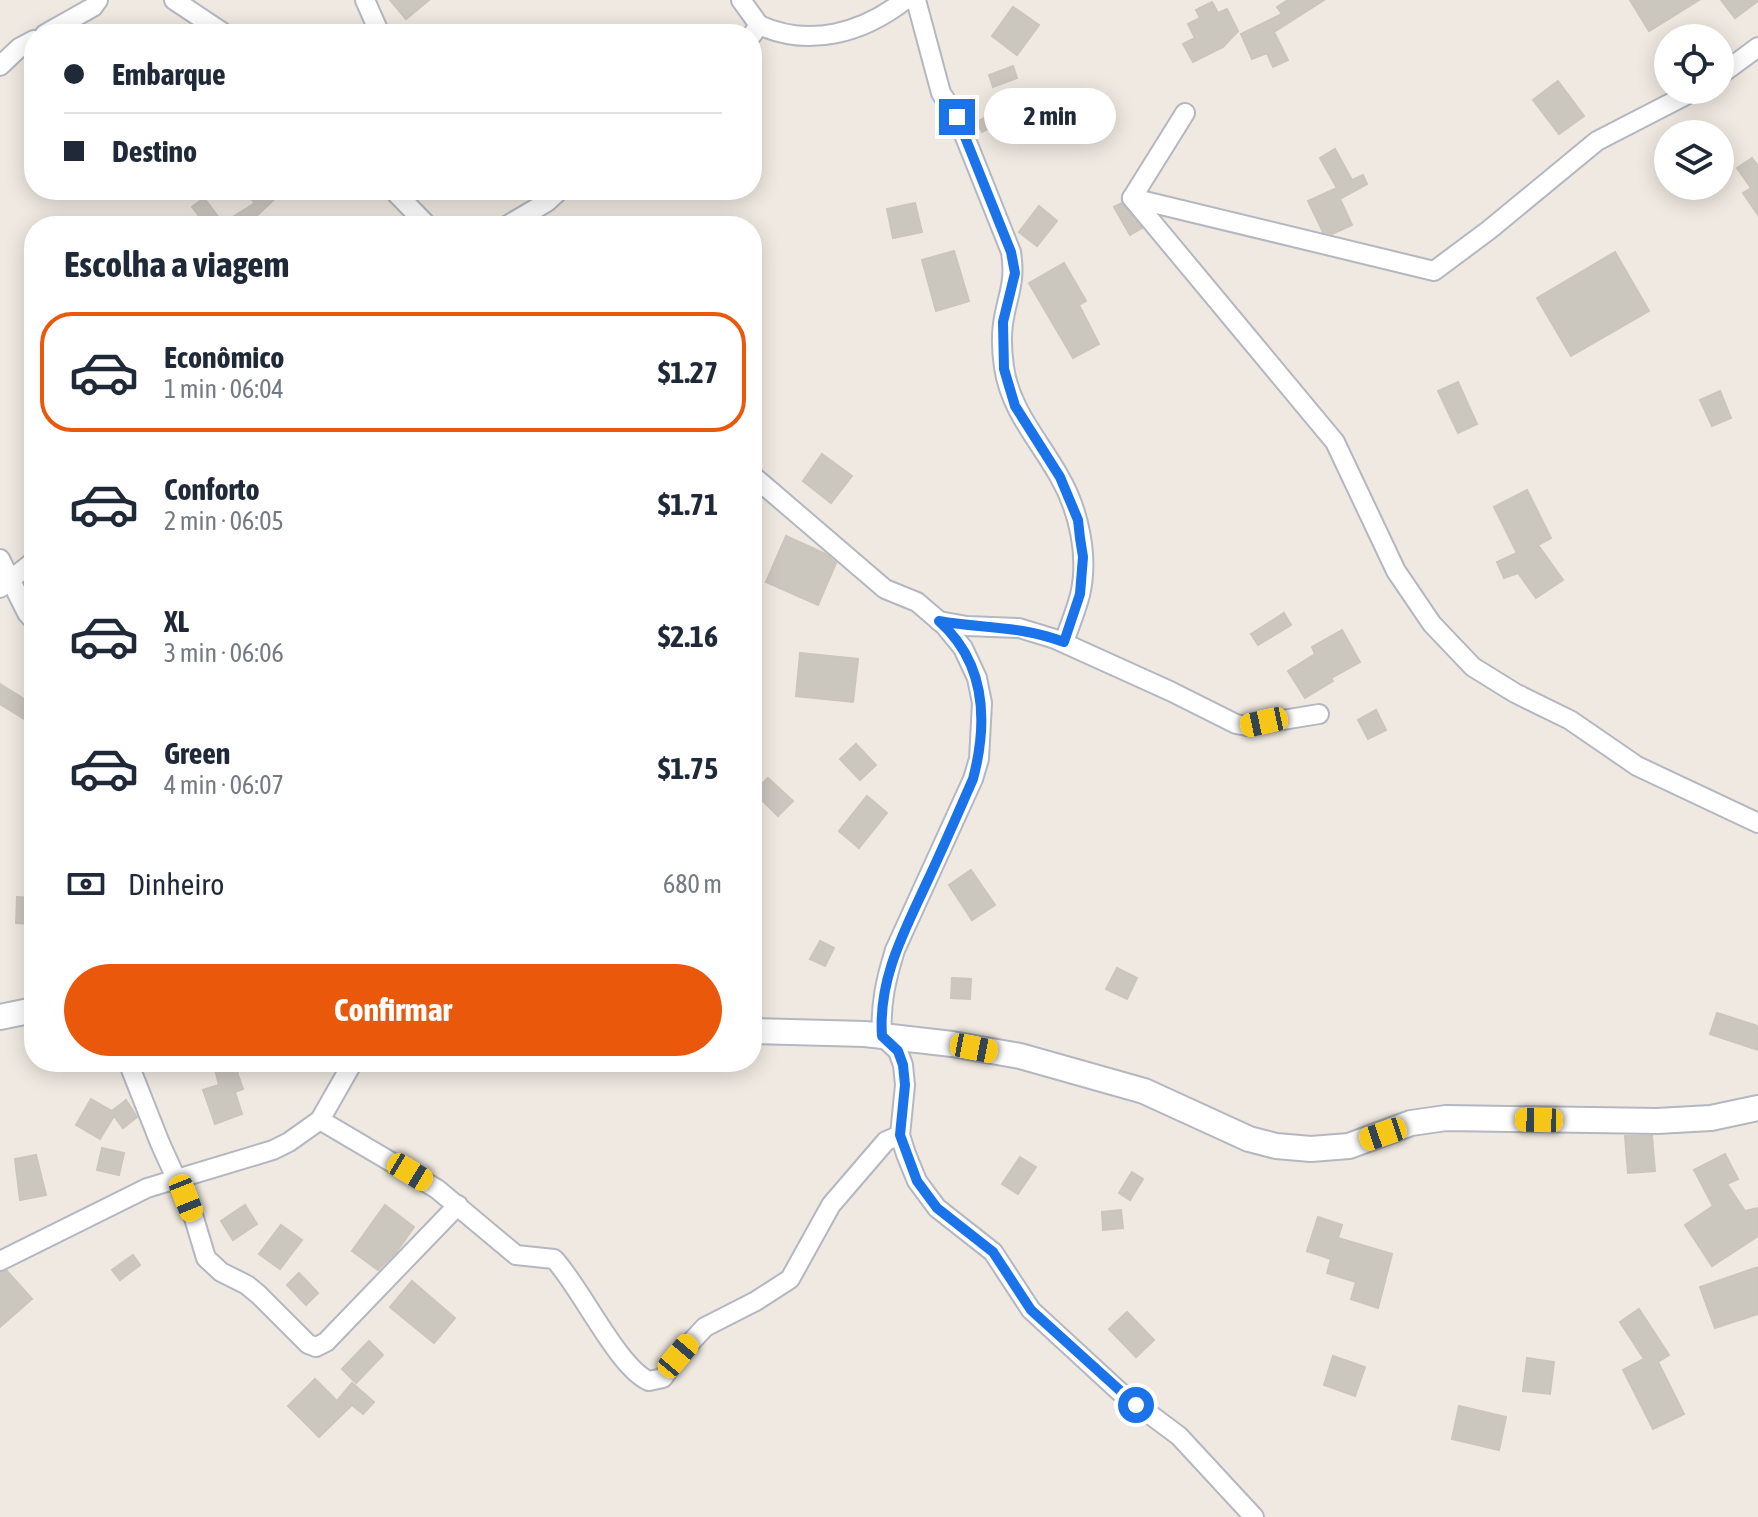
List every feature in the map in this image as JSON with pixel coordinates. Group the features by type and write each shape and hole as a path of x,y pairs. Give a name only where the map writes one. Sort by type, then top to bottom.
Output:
{"street":[{"path":"63,24 93,7 98,0"},
{"path":"174,0 210,24"},
{"path":"365,0 376,24"},
{"path":"741,0 753,24"},
{"path":"762,31 805,38 849,29 883,16 905,0"},
{"path":"916,0 941,93 957,117 1011,252 1015,273 1002,337 1004,369 1015,406 1060,477 1078,520 1083,557 1080,594 1064,642"},
{"path":"0,66 24,45"},
{"path":"1734,65 1758,47"},
{"path":"1132,198 1434,271 1597,141 1669,104"},
{"path":"1132,198 1185,113"},
{"path":"1132,198 1335,442 1396,571 1432,624 1473,667 1515,693 1570,720 1637,766 1758,823"},
{"path":"403,200 418,216"},
{"path":"523,216 549,200"},
{"path":"762,484 885,589 917,602 939,621 963,648 977,678 982,703 979,759 973,779 895,950 883,994 882,1036 898,1051 903,1065 905,1085 900,1135 917,1181 937,1208 993,1252 1031,1310 1120,1392 1179,1436 1254,1517"},
{"path":"0,559 5,583 24,609"},
{"path":"5,583 24,569"},
{"path":"939,621 967,626 1019,628 1064,642 1236,724 1247,726 1319,714"},
{"path":"0,1017 24,1012"},
{"path":"762,1031 882,1036 952,1044 1050,1064 1144,1091 1249,1139 1276,1146 1311,1149 1349,1146 1411,1123 1446,1118 1657,1121 1711,1118 1758,1108"},
{"path":"132,1072 194,1218 206,1258 221,1272 247,1285 308,1344 316,1347 326,1342 458,1205"},
{"path":"0,1261 147,1188 273,1150 289,1142 320,1120 347,1072"},
{"path":"320,1120 437,1189 516,1255 554,1259 637,1373 643,1379 655,1381 663,1378 678,1356 705,1327 756,1301 790,1279 831,1205 886,1141 900,1135"}],"building":[{"path":"390,0 429,0 406,19"},
{"path":"1288,0 1324,0 1274,32 1288,60 1273,67 1267,53 1252,59 1241,34 1282,14 1277,7"},
{"path":"1630,0 1699,0 1660,24 1654,24 1649,31"},
{"path":"1721,0 1758,0 1758,1 1735,18"},
{"path":"1212,2 1218,13 1227,9 1238,31 1223,47 1193,62 1183,44 1195,38 1188,24 1200,18 1196,10"},
{"path":"1013,7 1039,25 1017,55 992,36"},
{"path":"1013,66 1017,78 993,87 989,75"},
{"path":"1558,81 1584,116 1559,134 1533,100"},
{"path":"1016,101 1022,112 982,132 977,122"},
{"path":"1335,149 1352,180 1363,175 1367,184 1340,199 1352,225 1332,234 1323,232 1308,201 1337,188 1320,158"},
{"path":"1752,158 1758,166 1758,215 1743,193 1751,188 1737,168"},
{"path":"206,200 218,216 199,216 192,207"},
{"path":"252,200 273,200 257,216 234,216 255,203"},
{"path":"915,203 922,232 893,238 887,209"},
{"path":"1122,203 1142,228 1130,235 1114,207"},
{"path":"1039,206 1057,221 1037,246 1019,232"},
{"path":"954,251 969,301 936,311 922,260"},
{"path":"1615,252 1649,311 1571,356 1537,298"},
{"path":"1064,263 1086,301 1079,305 1099,344 1073,358 1029,283"},
{"path":"1458,382 1477,424 1458,433 1438,391"},
{"path":"1720,391 1731,418 1712,426 1700,400"},
{"path":"822,454 852,476 831,503 803,481"},
{"path":"1527,490 1551,538 1538,545 1563,580 1536,598 1518,573 1504,578 1497,562 1517,553 1494,507"},
{"path":"786,536 826,554 836,563 818,605 766,582"},
{"path":"1284,613 1291,625 1258,645 1251,634"},
{"path":"1342,630 1360,662 1331,678 1333,681 1305,698 1288,671 1315,654 1312,647"},
{"path":"800,653 858,659 853,702 796,696"},
{"path":"0,684 24,699 24,719 0,704"},
{"path":"1376,710 1386,730 1368,739 1358,720"},
{"path":"856,744 876,765 860,780 840,759"},
{"path":"768,778 793,801 778,816 762,800 762,784"},
{"path":"867,796 887,813 859,848 839,831"},
{"path":"971,870 995,905 972,920 949,885"},
{"path":"17,897 24,897 24,923 16,923"},
{"path":"820,941 834,948 825,966 810,959"},
{"path":"1117,968 1137,978 1127,999 1106,989"},
{"path":"952,978 971,979 970,999 951,998"},
{"path":"1717,1013 1758,1026 1758,1050 1710,1034"},
{"path":"216,1072 237,1072 243,1089 235,1092 242,1114 215,1124 203,1090 219,1085"},
{"path":"91,1099 112,1111 126,1100 137,1117 123,1128 114,1116 100,1139 76,1125"},
{"path":"1625,1136 1652,1136 1655,1171 1628,1173"},
{"path":"102,1148 124,1153 119,1175 97,1170"},
{"path":"1725,1154 1738,1179 1727,1184 1745,1211 1758,1208 1758,1236 1712,1266 1685,1225 1713,1206 1694,1170"},
{"path":"36,1155 46,1195 20,1200 15,1159"},
{"path":"1020,1157 1036,1167 1018,1194 1002,1184"},
{"path":"1132,1172 1143,1179 1130,1200 1119,1193"},
{"path":"245,1205 257,1224 233,1240 221,1221"},
{"path":"385,1205 414,1227 378,1270 352,1251"},
{"path":"1121,1210 1123,1228 1103,1230 1102,1212"},
{"path":"1318,1217 1342,1225 1338,1238 1392,1254 1378,1308 1351,1299 1356,1282 1327,1273 1331,1259 1307,1251"},
{"path":"281,1225 302,1240 280,1269 259,1254"},
{"path":"133,1255 140,1265 120,1280 112,1270"},
{"path":"1758,1267 1758,1314 1715,1328 1700,1287"},
{"path":"7,1271 32,1299 0,1327 0,1273"},
{"path":"299,1273 318,1293 306,1305 287,1285"},
{"path":"412,1281 455,1318 434,1343 390,1307"},
{"path":"1639,1309 1669,1355 1658,1362 1684,1414 1653,1429 1623,1370 1644,1359 1620,1322"},
{"path":"1127,1312 1154,1340 1136,1357 1109,1329"},
{"path":"369,1341 383,1355 356,1383 342,1369"},
{"path":"1333,1356 1365,1367 1355,1396 1324,1385"},
{"path":"1527,1358 1554,1362 1550,1394 1523,1391"},
{"path":"315,1379 337,1401 352,1383 374,1402 363,1414 352,1405 319,1437 288,1406"},
{"path":"1459,1406 1506,1417 1499,1450 1452,1439"}],"route":[{"path":"957,117 1011,252 1015,273 1003,322 1004,369 1015,406 1060,477 1078,520 1083,557 1080,594 1064,642 1019,628 967,626 939,621 963,648 977,678 982,703 979,759 973,779 895,950 883,994 882,1036 898,1051 903,1065 905,1085 900,1135 917,1181 937,1208 993,1252 1031,1310 1136,1405"}]}
